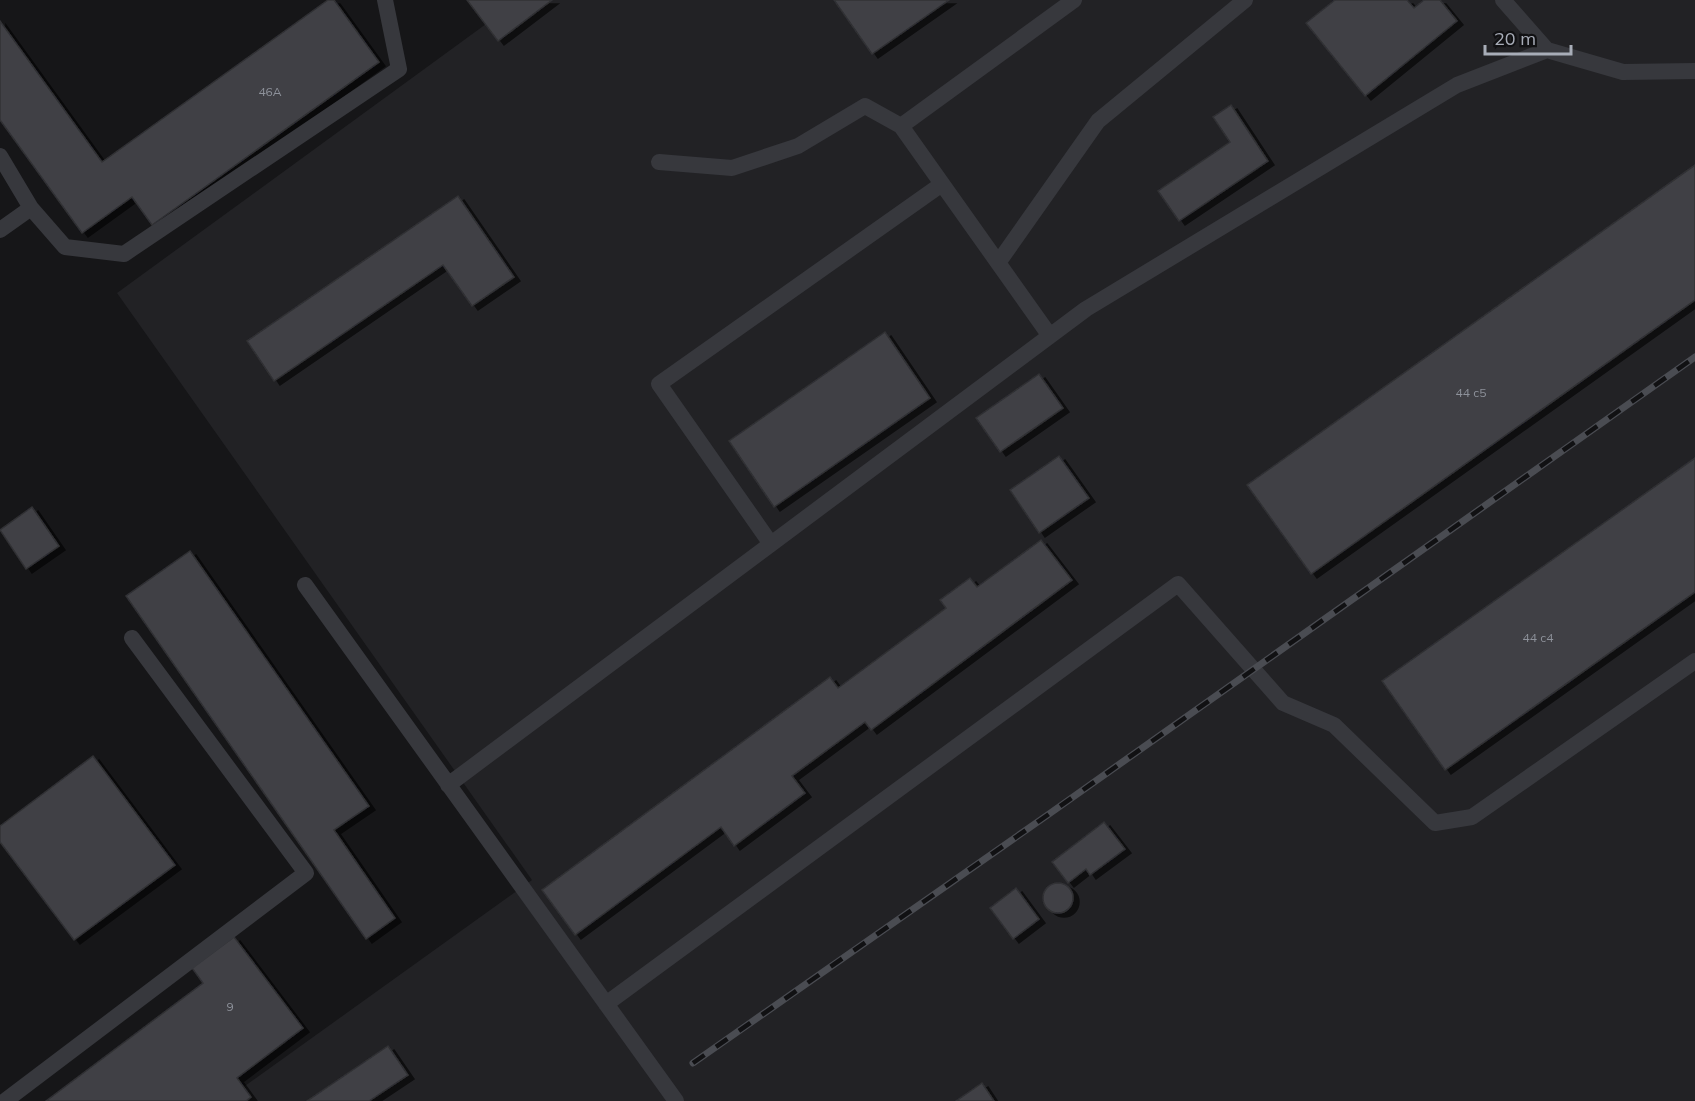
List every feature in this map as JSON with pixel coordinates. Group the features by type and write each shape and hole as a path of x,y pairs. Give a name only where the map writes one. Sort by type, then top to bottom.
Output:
{"lane":[{"path":"0,156 31,208 65,247 124,254 399,69 385,0"},
{"path":"901,126 1074,0"},
{"path":"998,263 1098,121 1245,0"},
{"path":"1503,0 1547,50 1623,72 1695,70"},
{"path":"448,785 1086,309 1457,85 1547,50"},
{"path":"659,162 732,168 798,146 865,106 901,126 1050,336"},
{"path":"771,544 659,384 942,184"},
{"path":"0,230 31,208"},
{"path":"606,1004 1178,584 1283,703 1334,725 1435,823 1472,818 1695,661"},
{"path":"305,585 676,1101"},
{"path":"5,1101 306,873 132,638"}],"shaded area":[{"path":"519,0 1695,0 1695,1101 224,1101 532,880 117,293"}],"building":[{"path":"328,0 334,0 379,62 152,225 132,197 82,233 0,120 0,21 102,162"},
{"path":"467,0 552,0 498,41"},
{"path":"834,0 949,0 872,54"},
{"path":"1335,0 1407,0 1414,8 1424,0 1440,0 1457,21 1365,96 1306,23"},
{"path":"1231,105 1268,161 1179,221 1158,191 1230,142 1213,117"},
{"path":"1695,165 1695,300 1311,574 1247,485"},
{"path":"458,196 514,277 472,306 443,265 274,381 247,341"},
{"path":"885,332 930,398 774,507 729,441"},
{"path":"1039,374 1063,408 1000,452 976,418"},
{"path":"1059,456 1089,498 1039,533 1010,490"},
{"path":"1695,458 1695,592 1445,770 1382,681"},
{"path":"32,507 59,546 26,569 0,530"},
{"path":"1041,540 1072,580 871,730 865,722 792,776 805,793 734,846 721,827 575,935 542,890 830,677 838,688 946,608 940,600 970,578 977,587"},
{"path":"190,551 369,806 334,830 395,918 366,939 126,596"},
{"path":"93,756 175,865 74,940 0,842 0,826"},
{"path":"1104,822 1125,849 1090,875 1086,869 1068,883 1052,862"},
{"path":"1058,883 1069,887 1073,898 1069,909 1058,913 1047,909 1043,898 1047,887"},
{"path":"1016,888 1039,919 1013,939 990,908"},
{"path":"234,937 303,1028 237,1078 251,1097 246,1101 46,1101 203,983 192,968"},
{"path":"388,1046 408,1075 369,1101 307,1101"},
{"path":"982,1083 994,1101 956,1101"}],"railway":[{"path":"693,1063 1695,357"}]}
